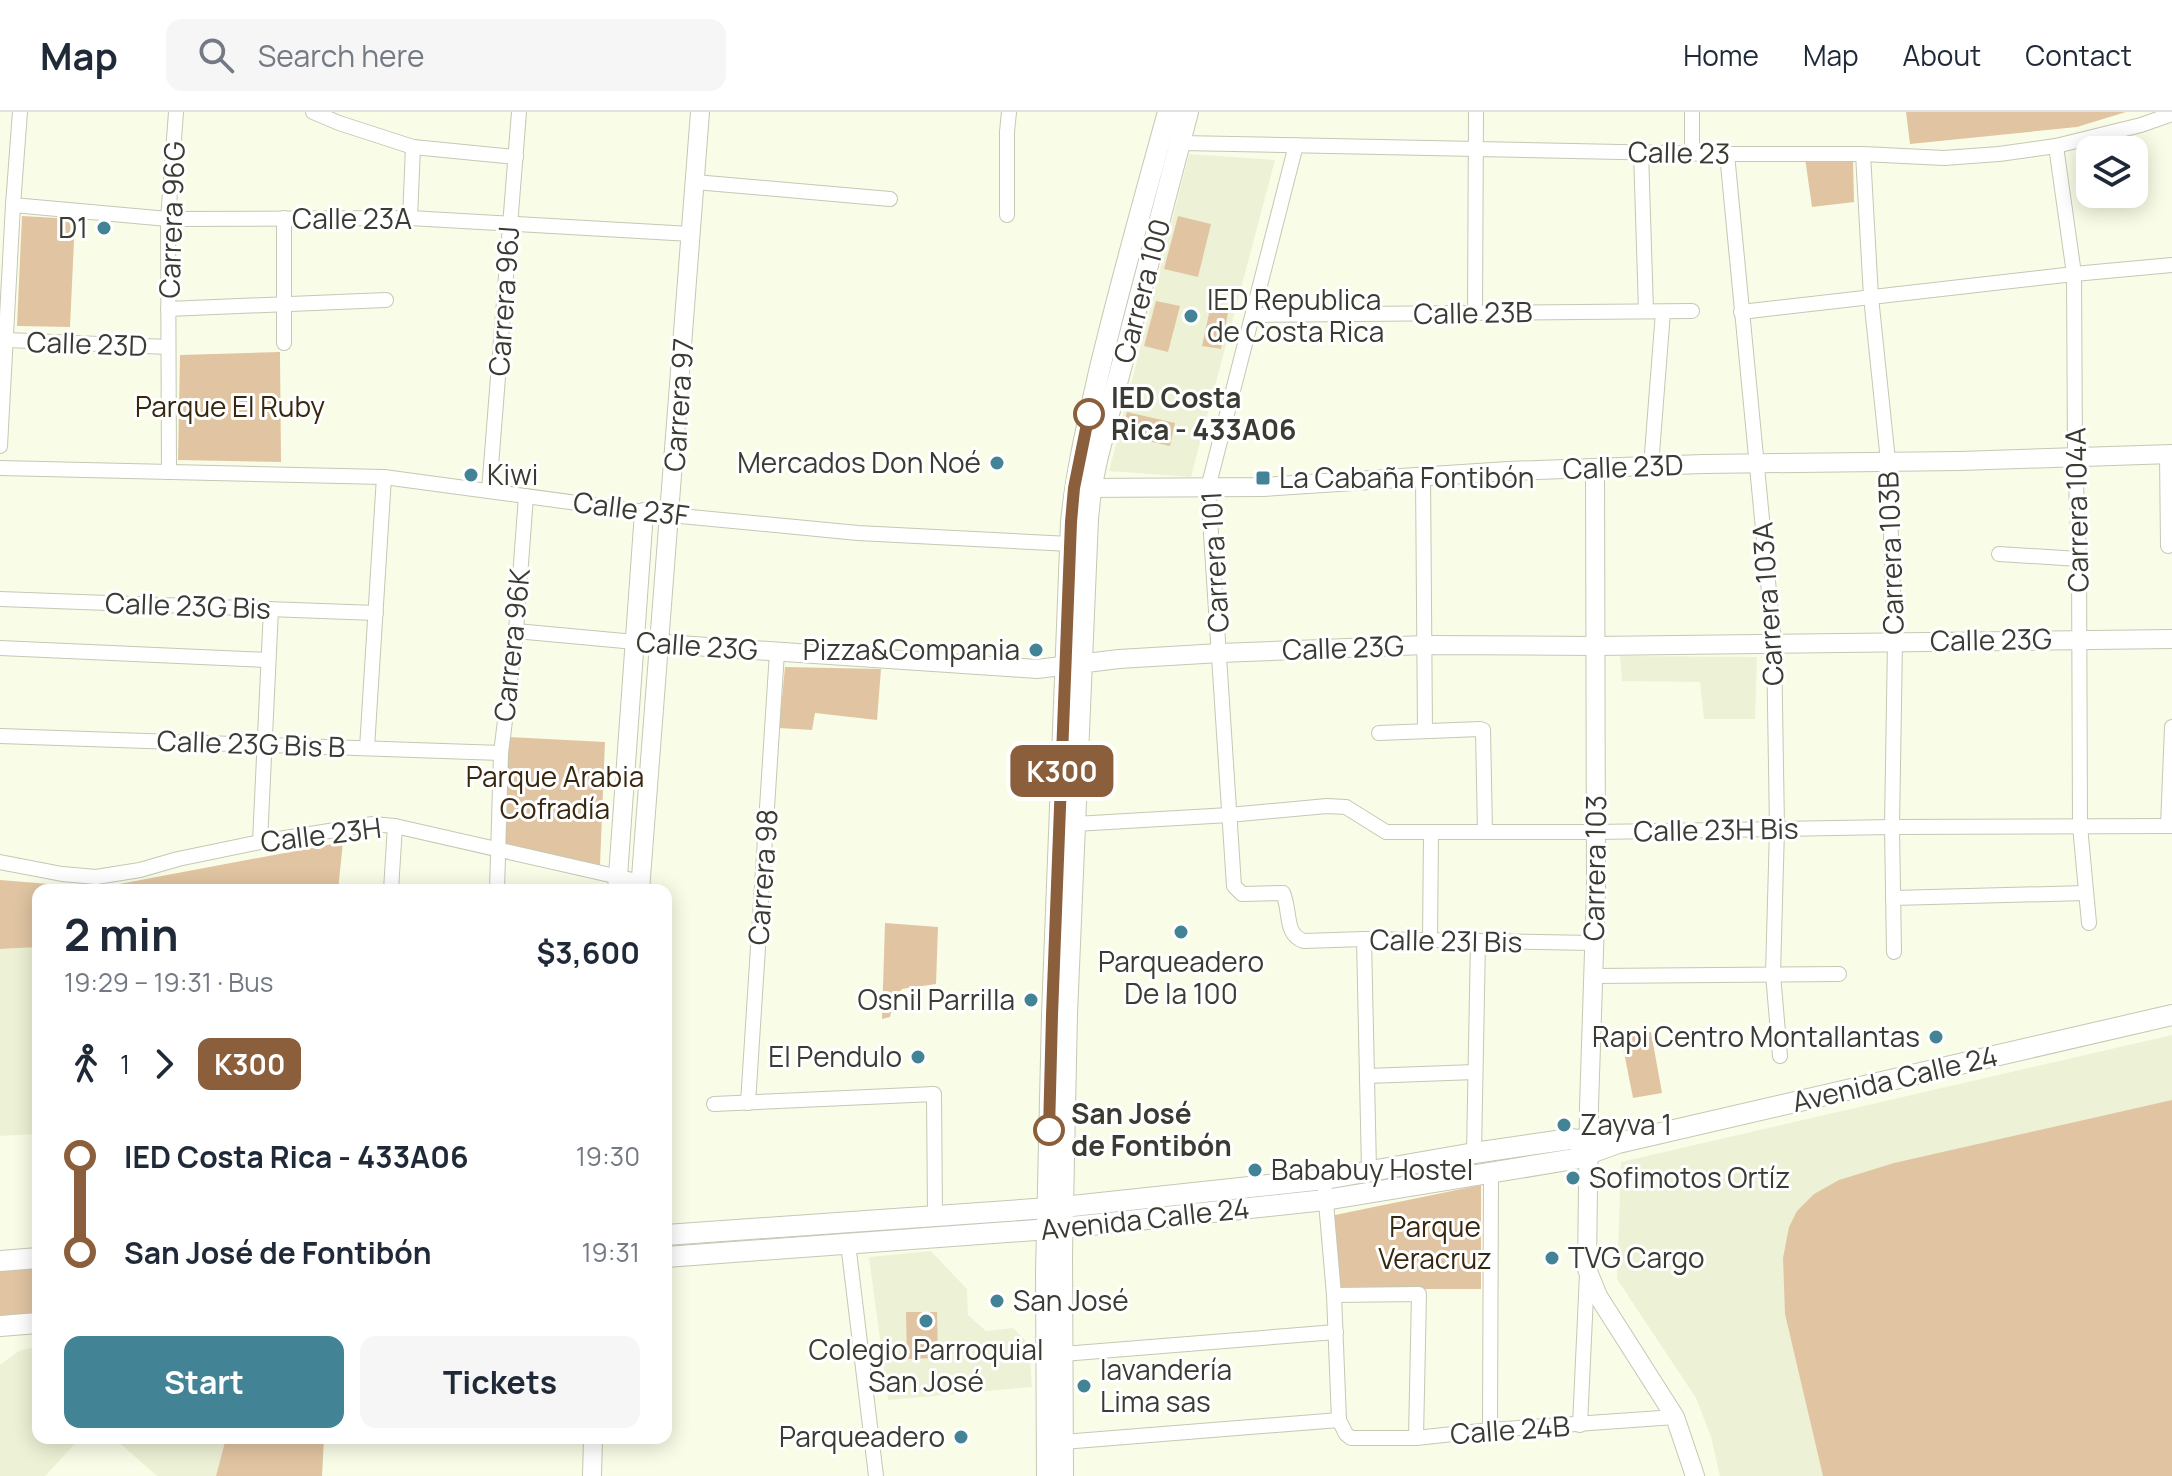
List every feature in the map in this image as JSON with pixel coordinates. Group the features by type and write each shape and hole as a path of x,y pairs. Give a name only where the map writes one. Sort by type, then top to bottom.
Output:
{"main road":[{"name":"Carrera 100","path":"1047,1476 1055,1229 1052,1015 1074,665 1088,519 1083,488 1089,414 1123,270 1168,112"},
{"name":"Carrera 100","path":"1055,1207 1075,824 1070,544 1188,112"},
{"name":"Avenida Calle 24","path":"672,1235 1055,1207 1325,1179 1570,1139 1589,1147 1618,1143 2172,1015"},
{"name":"Avenida Calle 24","path":"672,1257 1055,1229 1325,1200 1574,1159 1589,1147"},
{"name":"Carrera 100","path":"1055,1229 1063,1354 1063,1476"},
{"path":"0,1261 32,1258"},
{"path":"0,1326 32,1323"}],"street":[{"path":"0,446 4,334 20,112"},
{"name":"Carrera 96G","path":"169,472 168,219 176,112"},
{"path":"313,112 413,147 516,157"},
{"name":"Carrera 96J","path":"489,491 519,112"},
{"name":"Carrera 97","path":"640,884 700,112"},
{"path":"1007,215 1009,112"},
{"path":"1475,312 1476,112"},
{"path":"1692,112 1692,153"},
{"name":"Calle 23","path":"1181,143 1863,154 1944,158 2056,146 2172,114"},
{"name":"Carrera 101","path":"1296,145 1208,488 1234,886 1242,894 1283,893 1292,934 1298,940"},
{"name":"Carrera 104A","path":"2056,146 2074,274 2080,826 2089,923"},
{"path":"410,218 413,147"},
{"path":"1641,152 1646,311"},
{"name":"Carrera 103A","path":"1727,154 1774,644 1777,828 1773,974 1780,1056"},
{"name":"Carrera 103B","path":"1863,154 1871,297 1888,461 1895,641 1892,827 1894,952"},
{"path":"695,182 890,199"},
{"name":"Calle 23A","path":"13,205 168,219 410,218 691,234"},
{"path":"284,218 284,343"},
{"path":"1741,312 2172,265"},
{"path":"168,309 386,300"},
{"name":"Calle 23B","path":"1253,315 1692,311"},
{"path":"1651,466 1663,312"},
{"name":"Calle 23D","path":"4,334 168,347"},
{"path":"2168,546 2170,454"},
{"name":"Calle 23D","path":"1083,488 1263,487 1595,468 2170,454"},
{"name":"Calle 23F","path":"0,468 384,477 670,515 858,533 1070,544"},
{"name":"Carrera 103","path":"1580,1425 1587,1269 1596,832 1595,468"},
{"path":"1423,476 1425,731"},
{"path":"367,748 384,477"},
{"name":"Carrera 96K","path":"497,884 501,753 516,631 526,496"},
{"path":"618,883 644,512"},
{"path":"1999,554 2079,559"},
{"name":"Calle 23G Bis","path":"0,599 376,613"},
{"path":"260,842 271,609"},
{"name":"Calle 23G","path":"516,631 658,644 1020,668 1220,653 1425,645 2172,639"},
{"path":"0,648 268,660"},
{"name":"Carrera 98","path":"748,1103 777,652"},
{"path":"2170,826 2172,727"},
{"path":"1379,733 1483,730 1485,832"},
{"name":"Calle 23G Bis B","path":"0,736 501,753"},
{"name":"Calle 23H Bis","path":"1075,824 1327,806 1346,807 1386,832 2170,826"},
{"name":"Calle 23H","path":"0,862 96,877 260,842 373,824 395,826 499,850 618,883"},
{"path":"391,884 395,826"},
{"path":"1430,941 1431,832"},
{"path":"1893,898 2086,893"},
{"path":"1364,939 1369,1170"},
{"name":"Calle 23I Bis","path":"1298,940 1594,943"},
{"path":"1474,1153 1478,941"},
{"path":"1593,976 1839,974"},
{"path":"1367,1076 1475,1072"},
{"path":"714,1104 934,1094 935,1215"},
{"path":"1490,1430 1491,1171"},
{"path":"1325,1179 1343,1427"},
{"path":"848,1243 876,1476"},
{"name":"Carrera 103","path":"1587,1269 1598,1296 1675,1417 1695,1476"},
{"path":"1334,1295 1419,1294 1416,1438"},
{"path":"1063,1354 1336,1332"},
{"name":"Calle 24B","path":"1063,1442 1343,1427 1351,1438 1416,1438 1675,1417"},
{"path":"592,1476 593,1444"}],"shaded area":[{"name":"IED Republica de Costa Rica","path":"1189,154 1275,160 1191,477 1109,471"},
{"path":"1620,656 1757,657 1755,719 1704,719 1700,682 1622,681"},
{"path":"32,947 32,1134 0,1136 0,949"},
{"path":"2172,1035 2172,1476 1720,1476 1711,1437 1696,1398 1617,1279 1621,1162"},
{"name":"Colegio Parroquial San José","path":"931,1251 967,1289 968,1315 986,1331 1013,1328 1029,1344 1032,1387 888,1400 869,1257"},
{"path":"32,1348 32,1444 74,1444 45,1476 0,1476 0,1365 19,1351"},
{"path":"121,1444 224,1444 216,1476 157,1476"}],"green space":[{"path":"1906,112 2126,112 2077,127 1910,144"},
{"path":"1805,158 1853,160 1854,202 1812,207"},
{"path":"22,216 75,219 70,327 17,326"},
{"path":"1178,216 1211,224 1198,277 1164,269"},
{"path":"1156,301 1180,306 1168,352 1144,346"},
{"path":"1210,309 1228,313 1221,349 1202,346"},
{"name":"Parque El Ruby","path":"280,352 281,462 178,460 180,355"},
{"path":"1127,412 1175,423 1170,446 1121,435"},
{"path":"785,667 881,669 877,720 815,713 812,730 779,728"},
{"name":"Parque Arabia Cofradía","path":"509,737 605,742 600,865 504,845"},
{"path":"343,842 339,884 119,884"},
{"path":"0,880 49,884 32,884 32,947 0,949"},
{"path":"885,923 938,927 936,984 902,989 894,1000 890,1017 882,1019"},
{"path":"1651,1032 1662,1093 1633,1098 1621,1037"},
{"path":"2172,1100 2172,1476 1823,1476 1785,1314 1783,1258 1789,1227 1797,1211 1814,1194 1839,1180 1894,1163"},
{"name":"Parque Veracruz","path":"1481,1185 1481,1289 1340,1289 1330,1216"},
{"path":"32,1267 32,1317 0,1320 0,1270"},
{"path":"906,1312 937,1312 938,1358 907,1359"},
{"path":"224,1444 324,1444 322,1476 216,1476"}],"bus line":[{"name":"K300","path":"1049,1130 1071,522 1074,488 1089,414"}],"place":[{"name":"D1","path":"104,228"},
{"name":"IED Republica de Costa Rica","path":"1191,316"},
{"name":"IED Costa Rica - 433A06","path":"1089,414"},
{"name":"Mercados Don Noé","path":"997,463"},
{"name":"Kiwi","path":"471,475"},
{"name":"La Cabaña Fontibón","path":"1263,478"},
{"name":"Pizza&Compania","path":"1036,650"},
{"name":"Parqueadero De la 100","path":"1181,932"},
{"name":"Osnil Parrilla","path":"1031,1000"},
{"name":"Rapi Centro Montallantas","path":"1936,1037"},
{"name":"El Pendulo","path":"918,1057"},
{"name":"Zayva 1","path":"1564,1125"},
{"name":"San José de Fontibón","path":"1049,1130"},
{"name":"Bababuy Hostel","path":"1255,1170"},
{"name":"Sofimotos Ortíz","path":"1573,1178"},
{"name":"TVG Cargo","path":"1552,1258"},
{"name":"San José","path":"997,1301"},
{"name":"Colegio Parroquial San José","path":"926,1321"},
{"name":"lavandería Lima sas","path":"1084,1386"},
{"name":"Parqueadero","path":"961,1437"}]}
